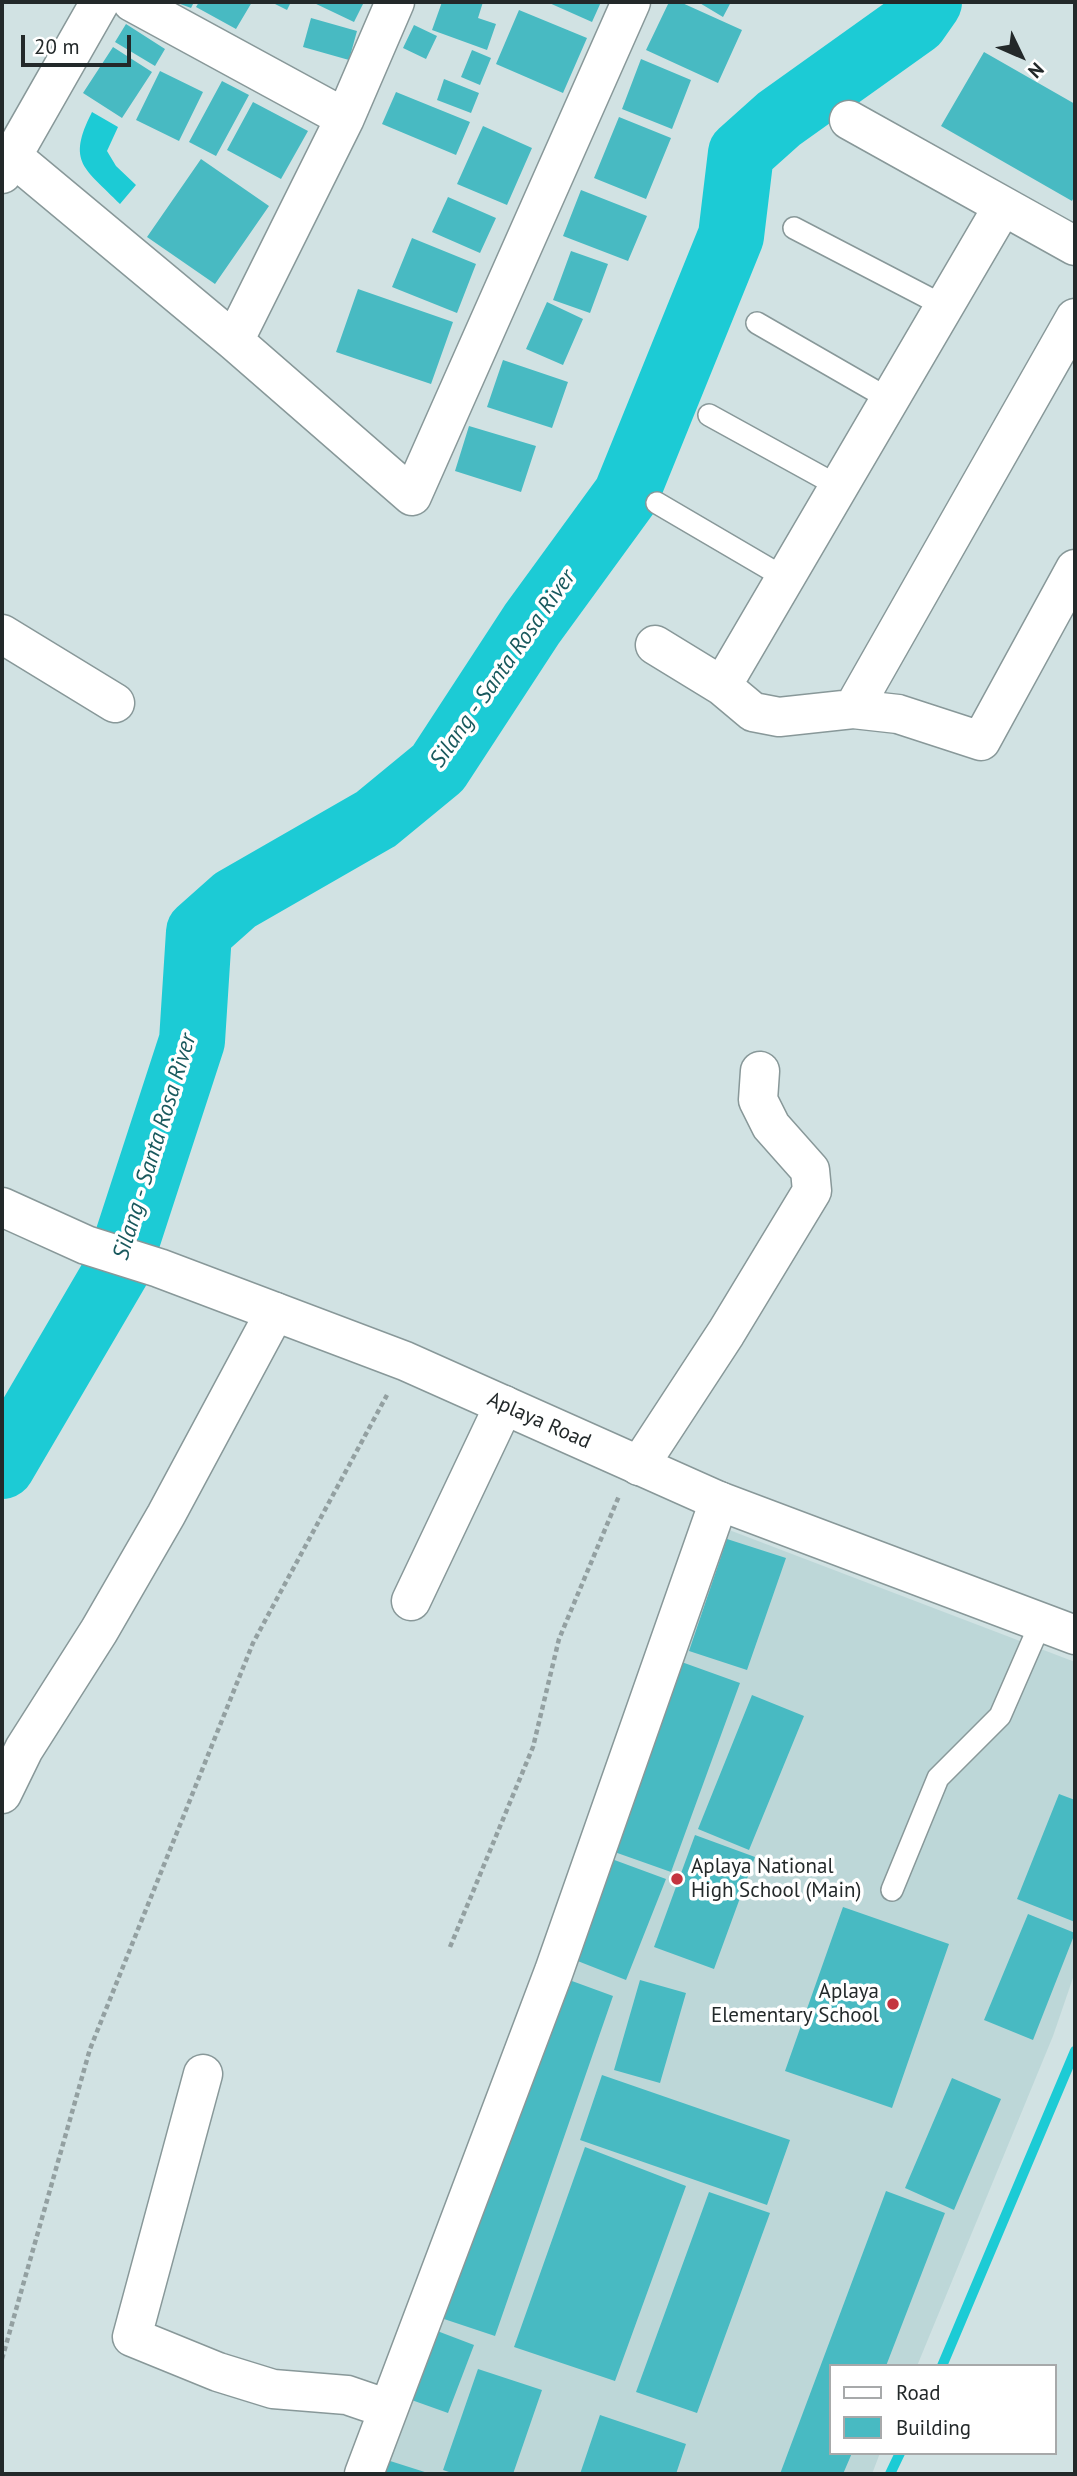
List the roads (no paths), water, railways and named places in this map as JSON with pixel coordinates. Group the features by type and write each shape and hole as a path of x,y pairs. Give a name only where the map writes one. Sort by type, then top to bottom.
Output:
{"street":[{"path":"100,2 7,165 234,341 412,496 631,2"},
{"path":"132,2 345,118"},
{"path":"234,341 345,118 395,2"},
{"path":"849,120 1075,246"},
{"path":"722,686 1003,206"},
{"path":"853,709 1075,318"},
{"path":"655,645 722,686 753,712 779,717 853,709 898,714 981,740 1075,569"},
{"path":"2,634 115,703"},
{"path":"639,1466 726,1333 812,1191 810,1170 771,1126 758,1100 760,1072"},
{"name":"Aplaya Road","path":"2,1208 86,1245 159,1268 405,1361 719,1501 1058,1628"},
{"path":"2,1794 24,1749 99,1631 166,1515 275,1312"},
{"path":"411,1601 504,1405"},
{"path":"364,2474 558,1958 719,1501"},
{"path":"203,2074 132,2337 218,2372 273,2389 347,2395 388,2409"}],"lane":[{"path":"794,228 944,306"},
{"path":"757,323 889,399"},
{"path":"709,415 838,486"},
{"path":"657,503 785,578"},
{"path":"892,1890 939,1778 1000,1716 1058,1628"}],"water":[{"path":"92,112 118,127 107,151 116,166 136,185 120,204 83,164 80,143"}],"waterway":[{"name":"Silang - Santa Rosa River","path":"2,1466 118,1268 192,1041 199,932 235,900 376,819 438,768 532,624 626,495 731,236 741,153 779,119 915,22 929,2"},
{"path":"943,2364 1075,2051"},
{"path":"890,2474 899,2455"}],"place":[{"name":"Aplaya National High School (Main)","path":"677,1879"},
{"name":"Aplaya Elementary School","path":"893,2004"}]}
